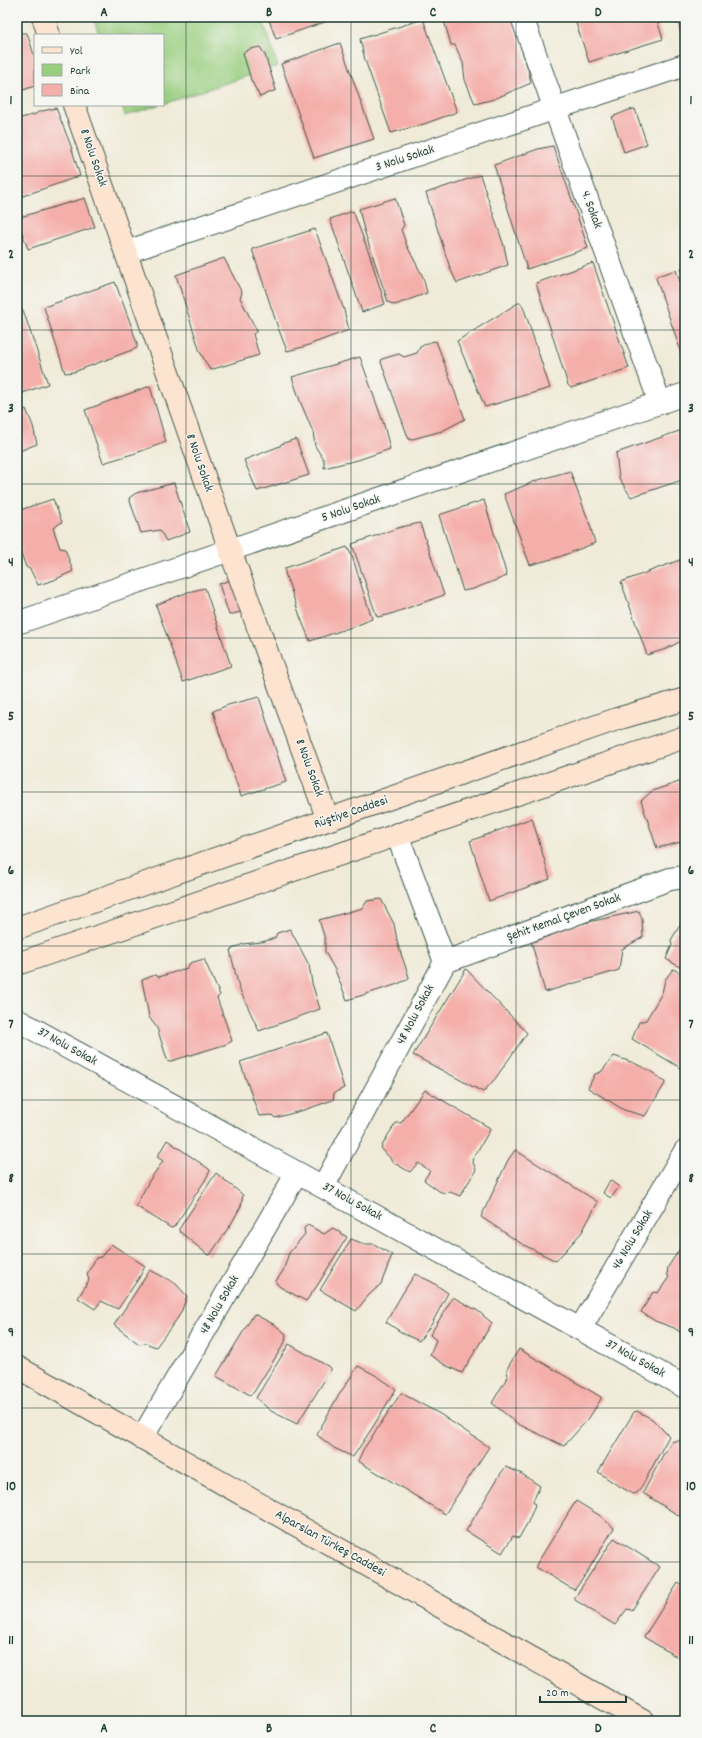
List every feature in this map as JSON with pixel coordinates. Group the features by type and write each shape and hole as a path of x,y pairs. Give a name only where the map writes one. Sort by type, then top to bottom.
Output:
{"street":[{"path":"43,17 49,34"},
{"name":"4. Sokak","path":"522,17 660,403"},
{"name":"3 Nolu Sokak","path":"126,252 685,65"},
{"name":"8 Nolu Sokak","path":"74,106 230,550 328,820"},
{"name":"5 Nolu Sokak","path":"17,623 685,394"},
{"name":"Rüştiye Caddesi","path":"17,928 617,719 684,699"},
{"path":"17,964 685,737"},
{"path":"397,834 445,962"},
{"name":"Şehit Kemal Çeven Sokak","path":"445,962 670,879 685,877"},
{"name":"48 Nolu Sokak","path":"323,1187 445,962"},
{"name":"37 Nolu Sokak","path":"17,1020 298,1173 685,1387"},
{"name":"46 Nolu Sokak","path":"580,1329 685,1151"},
{"name":"48 Nolu Sokak","path":"142,1438 298,1173"},
{"name":"Alparslan Türkeş Caddesi","path":"17,1367 643,1721"}],"green space":[{"path":"93,17 262,17 278,66 164,104 164,34 99,34"},
{"path":"122,106 156,106 125,116"}],"building":[{"path":"268,17 329,17 330,20 276,39"},
{"path":"443,17 511,17 531,83 494,99 475,104 465,80 463,63 455,45 451,45"},
{"path":"574,17 656,17 663,39 589,62"},
{"path":"677,17 685,17 685,34 681,33"},
{"path":"423,19 457,112 424,124 391,133 365,60 360,39"},
{"path":"17,33 27,33 34,55 34,86 17,92"},
{"path":"340,43 374,139 314,158 281,64"},
{"path":"260,47 265,55 276,90 260,97 251,80 243,53 250,49"},
{"path":"56,108 71,146 80,176 17,198 17,119"},
{"path":"635,109 647,144 624,152 612,117"},
{"path":"553,146 588,248 527,269 494,165 538,149"},
{"path":"480,175 504,246 508,265 457,283 450,268 426,193"},
{"path":"85,198 95,227 28,249 17,218"},
{"path":"395,198 404,225 401,230 407,246 423,277 427,293 395,305 388,302 364,230 359,209"},
{"path":"353,211 370,256 385,304 362,312 330,219"},
{"path":"315,229 344,310 349,330 303,347 287,351 252,249"},
{"path":"224,258 242,293 240,298 257,331 253,334 259,355 210,370 200,352 176,275"},
{"path":"593,263 629,368 571,388 568,385 536,283"},
{"path":"685,268 685,281 681,269"},
{"path":"676,270 685,296 685,357 683,358 656,278 657,276"},
{"path":"115,282 131,325 137,348 74,372 65,373 44,307"},
{"path":"518,303 521,303 525,312 550,388 485,407 457,341"},
{"path":"23,310 48,384 17,395 17,312"},
{"path":"436,341 465,419 442,431 409,440 381,362 382,359 399,354 404,357 417,353 420,347"},
{"path":"360,357 384,425 390,449 358,460 324,468 324,460 315,446 313,432 292,377"},
{"path":"150,386 166,442 103,463 85,410"},
{"path":"26,409 33,426 37,444 17,452 17,412"},
{"path":"685,429 685,479 631,497 619,478 616,453"},
{"path":"296,439 309,475 257,491 244,460"},
{"path":"570,471 595,543 559,557 530,565 504,494 538,480"},
{"path":"174,483 190,532 166,541 160,530 141,533 129,498 136,493"},
{"path":"53,499 62,522 53,528 60,548 65,549 73,571 54,580 38,585 30,569 26,567 17,542 17,511"},
{"path":"484,500 507,576 473,589 463,591 439,515"},
{"path":"420,523 444,595 388,615 377,617 352,544 401,527"},
{"path":"347,547 352,556 372,619 310,641 285,573 285,568"},
{"path":"685,558 685,639 666,649 647,655 621,582"},
{"path":"236,578 248,610 229,615 219,584"},
{"path":"205,588 231,666 183,682 156,605 188,592"},
{"path":"259,697 286,782 241,796 213,711 228,705"},
{"path":"685,780 685,841 657,848 641,801 652,791"},
{"path":"532,818 550,879 489,901 470,841"},
{"path":"381,899 394,924 398,945 409,979 347,1000 335,970 325,952 325,939 319,920 363,908 367,901"},
{"path":"639,911 642,919 643,937 622,949 619,970 545,992 530,937 552,930"},
{"path":"685,917 685,970 666,959 672,945 671,940"},
{"path":"290,929 309,965 312,983 320,1009 259,1031 239,988 230,950 243,944 262,942 275,938 277,933"},
{"path":"204,959 220,995 217,998 232,1041 227,1044 168,1062 157,1028 149,1017 142,980 155,975 159,977 187,968 190,963"},
{"path":"466,969 527,1033 495,1079 483,1092 413,1055"},
{"path":"673,969 685,975 684,1070 632,1039 639,1022 646,1020 662,993 665,980"},
{"path":"327,1033 344,1088 334,1093 333,1100 304,1110 275,1118 272,1115 259,1116 240,1062"},
{"path":"614,1056 634,1063 650,1071 666,1082 645,1116 624,1110 588,1088 595,1074 601,1072"},
{"path":"425,1090 490,1128 472,1160 476,1170 460,1196 450,1192 444,1193 439,1191 424,1180 430,1171 418,1163 410,1172 392,1162 381,1148 396,1123 401,1123"},
{"path":"167,1140 210,1171 174,1227 171,1228 136,1206 149,1181 163,1161 157,1157"},
{"path":"515,1150 598,1202 582,1232 556,1261 522,1244 481,1217 508,1160"},
{"path":"216,1173 243,1195 241,1206 231,1224 210,1255 208,1255 179,1231 179,1229"},
{"path":"610,1180 619,1187 611,1198 603,1193"},
{"path":"308,1225 324,1234 333,1228 347,1237 306,1301 280,1287 276,1281 283,1271 289,1253 305,1234 304,1228"},
{"path":"351,1239 364,1244 374,1244 392,1255 381,1284 368,1296 356,1311 320,1290"},
{"path":"111,1244 145,1266 139,1278 118,1309 101,1301 95,1309 78,1298 89,1280 87,1274 96,1258 101,1257"},
{"path":"681,1247 685,1250 685,1335 674,1328 655,1321 641,1312 653,1292 658,1293 669,1277 667,1274 668,1267"},
{"path":"150,1270 175,1283 187,1296 177,1319 156,1347 145,1343 139,1344 114,1325"},
{"path":"415,1274 432,1282 448,1293 431,1325 419,1341 404,1334 386,1322"},
{"path":"453,1297 478,1311 492,1323 462,1373 445,1365 430,1355 436,1340 430,1335"},
{"path":"254,1314 275,1325 286,1334 285,1342 254,1392 250,1395 216,1376"},
{"path":"289,1344 331,1368 297,1424 271,1411 256,1398"},
{"path":"519,1349 601,1397 589,1418 564,1446 518,1424 492,1403 508,1376 508,1367"},
{"path":"358,1366 377,1376 396,1389 353,1457 334,1448 317,1435 335,1401"},
{"path":"401,1393 440,1414 489,1447 445,1514 358,1461 363,1450"},
{"path":"637,1411 652,1419 669,1436 641,1488 637,1493 633,1494 598,1472 634,1412"},
{"path":"673,1441 685,1441 685,1511 681,1517 643,1493 663,1455"},
{"path":"506,1467 522,1474 540,1486 533,1501 535,1505 519,1538 513,1536 502,1553 466,1531"},
{"path":"576,1501 599,1515 614,1528 582,1580 574,1590 536,1567 536,1565"},
{"path":"614,1538 660,1567 632,1610 627,1609 615,1625 575,1600 575,1597"},
{"path":"678,1583 685,1587 685,1662 644,1637"}]}
